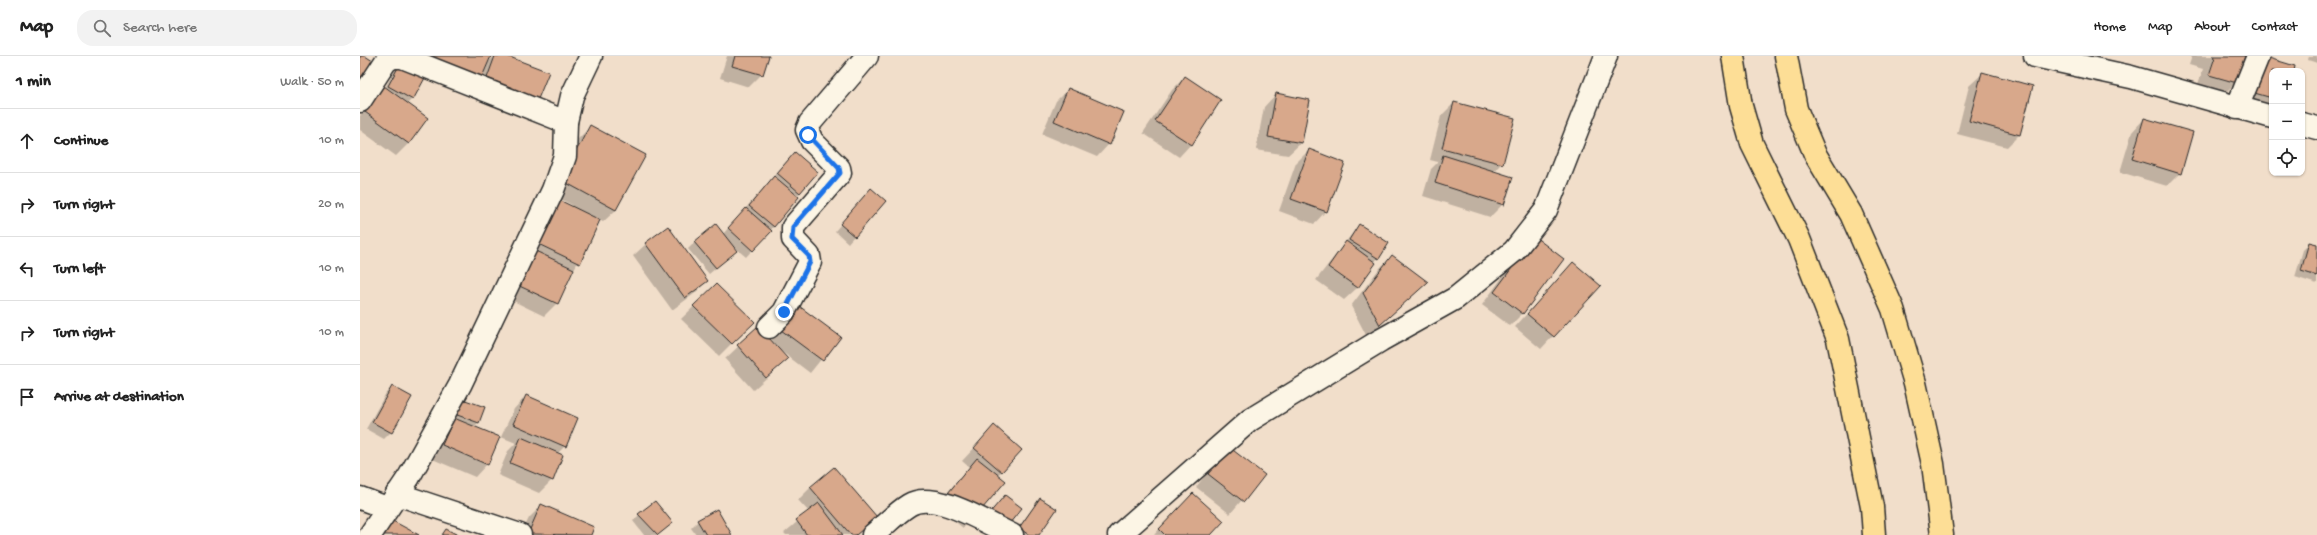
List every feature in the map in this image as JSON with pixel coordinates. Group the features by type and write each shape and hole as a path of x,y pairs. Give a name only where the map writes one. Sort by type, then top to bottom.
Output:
{"main road":[{"path":"1733,56 1741,106 1752,144 1799,239 1838,339 1872,507 1874,535"},
{"path":"1786,56 1796,109 1816,154 1851,214 1893,309 1915,383 1933,464 1942,535"}],"street":[{"path":"370,535 392,501 460,385 553,190 565,156 566,122 572,96 591,56"},
{"path":"769,327 784,312 810,262 809,256 792,239 793,227 840,173 839,168 812,141 807,130 810,123 867,56"},
{"path":"1119,535 1250,420 1381,340 1456,298 1514,251 1546,210 1606,56"},
{"path":"2035,56 2131,77 2269,116"},
{"path":"2237,108 2258,56"},
{"path":"360,101 386,61 393,57 402,57 566,122"},
{"path":"2305,125 2317,128"},
{"path":"360,498 392,501 520,535"},
{"path":"873,535 910,505 924,500 943,502 1012,535"}],"building":[{"path":"360,56 365,56 376,63 360,92"},
{"path":"428,56 491,56 482,77"},
{"path":"495,56 507,56 549,72 538,99 487,78"},
{"path":"735,56 769,56 763,75 732,66"},
{"path":"2213,56 2245,56 2237,83 2209,75 2215,57"},
{"path":"2262,56 2295,66 2295,68 2269,68 2269,97 2251,92"},
{"path":"401,62 426,76 413,100 388,86"},
{"path":"1982,72 2033,86 2020,135 1969,121"},
{"path":"1185,76 1221,100 1192,145 1155,121"},
{"path":"384,86 428,118 409,144 365,112"},
{"path":"1068,88 1124,112 1110,145 1054,121"},
{"path":"1276,93 1310,100 1302,143 1268,137"},
{"path":"1454,102 1515,118 1503,164 1442,148"},
{"path":"2144,118 2193,132 2181,174 2132,159"},
{"path":"590,125 646,155 616,210 561,180"},
{"path":"1309,149 1345,163 1327,212 1291,199"},
{"path":"795,152 818,172 800,193 777,173"},
{"path":"1443,155 1513,177 1504,205 1435,183"},
{"path":"774,176 799,197 774,227 749,206"},
{"path":"871,188 886,201 855,237 840,224"},
{"path":"553,197 600,220 580,264 532,241"},
{"path":"746,208 772,231 753,251 728,228"},
{"path":"716,224 737,251 716,268 694,242"},
{"path":"1359,224 1389,243 1379,259 1349,240"},
{"path":"668,226 708,281 685,298 645,243"},
{"path":"1535,237 1564,259 1523,314 1494,292"},
{"path":"1346,241 1376,263 1358,288 1328,267"},
{"path":"2309,242 2317,244 2317,276 2301,271"},
{"path":"529,248 574,269 558,304 513,283"},
{"path":"1392,255 1428,282 1380,325 1363,293"},
{"path":"1573,262 1601,286 1554,337 1527,314"},
{"path":"716,284 755,322 732,344 693,306"},
{"path":"799,306 841,337 823,361 781,330"},
{"path":"758,326 788,359 766,378 737,345"},
{"path":"392,386 412,397 392,433 372,422"},
{"path":"526,395 578,418 566,447 513,424"},
{"path":"454,396 485,407 479,423 449,412"},
{"path":"454,418 500,437 488,465 442,445"},
{"path":"994,425 1022,450 1002,472 974,448"},
{"path":"521,437 563,455 553,481 510,463"},
{"path":"1229,447 1265,475 1244,502 1208,474"},
{"path":"977,458 1006,481 976,516 948,493"},
{"path":"834,467 877,517 856,535 851,535 810,487"},
{"path":"1193,493 1224,521 1211,535 1165,535 1159,529"},
{"path":"1005,495 1022,508 1005,529 988,515"},
{"path":"1040,498 1057,509 1039,535 1029,535 1019,528"},
{"path":"655,501 673,523 658,535 638,514"},
{"path":"819,503 843,535 807,535 796,520"},
{"path":"541,504 594,527 591,535 528,534"},
{"path":"717,509 732,535 706,535 697,520"},
{"path":"391,520 419,535 383,535"},
{"path":"446,529 458,535 442,535"}],"route":[{"path":"784,312 808,269 810,262 809,256 792,239 791,234 793,227 838,178 840,173 839,168 808,135"}]}
